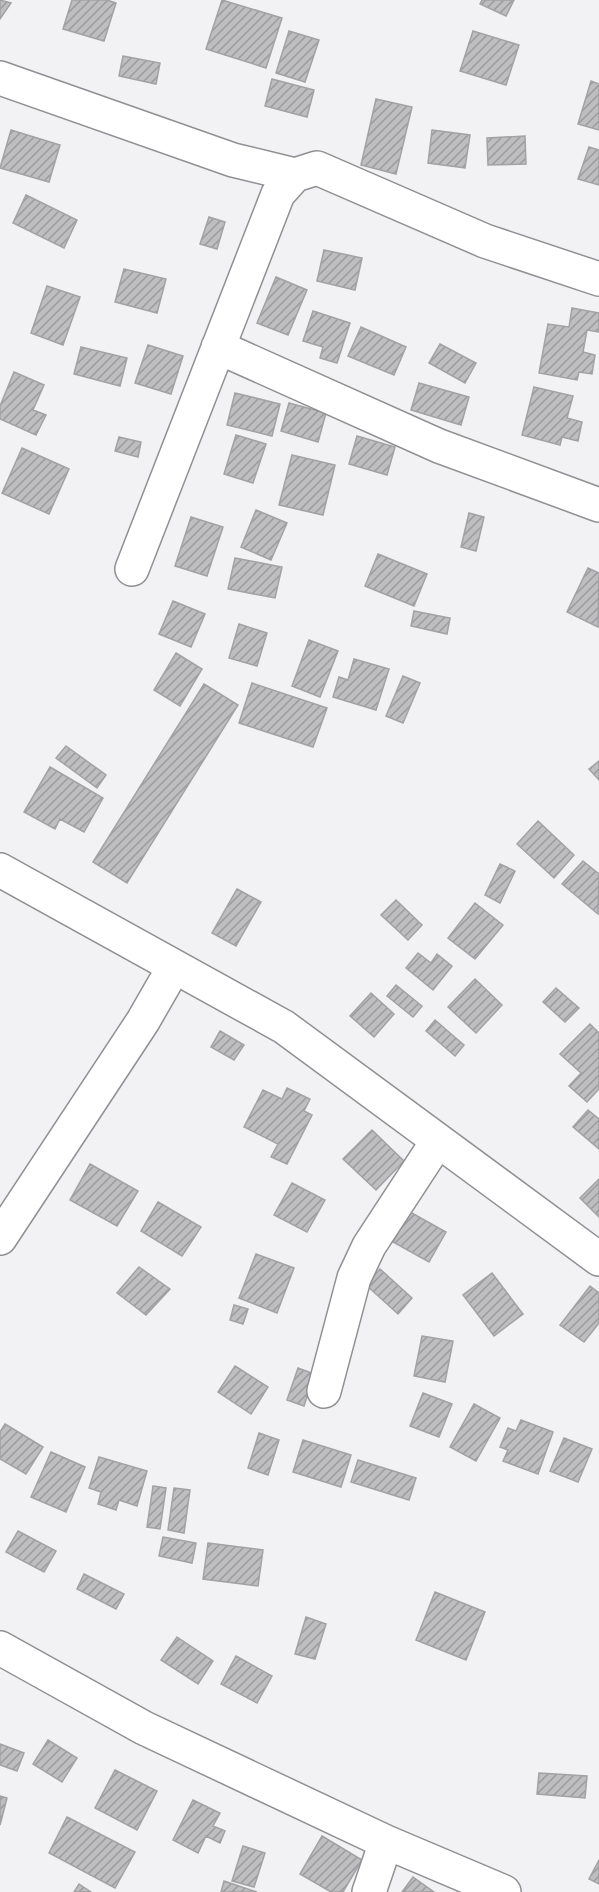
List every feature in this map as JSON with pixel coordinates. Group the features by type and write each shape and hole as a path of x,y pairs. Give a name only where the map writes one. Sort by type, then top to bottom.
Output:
{"street":[{"path":"0,78 233,160 295,175"},
{"path":"132,569 278,194 295,175 317,168 485,241 599,279"},
{"path":"218,347 439,446 599,505"},
{"path":"0,870 284,1028 599,1259"},
{"path":"0,1238 143,1021 174,967"},
{"path":"324,1391 354,1278 369,1246 437,1142"},
{"path":"0,1648 144,1728 386,1842 504,1892"},
{"path":"369,1892 386,1842"}],"building":[{"path":"0,0 11,3 0,19"},
{"path":"72,0 107,0 116,3 104,41 63,29"},
{"path":"222,0 282,18 266,68 206,49"},
{"path":"482,0 514,0 506,16 480,4"},
{"path":"289,31 319,40 305,82 276,73"},
{"path":"473,31 519,45 506,85 460,71"},
{"path":"123,56 160,63 156,84 119,76"},
{"path":"272,79 314,90 307,117 265,106"},
{"path":"591,81 599,84 599,130 578,124"},
{"path":"376,99 412,107 396,174 361,165"},
{"path":"11,130 60,145 49,182 0,168"},
{"path":"432,130 470,135 465,168 428,163"},
{"path":"525,136 526,164 488,165 487,138"},
{"path":"589,147 599,150 599,185 578,179"},
{"path":"26,195 77,220 64,248 13,223"},
{"path":"209,217 225,222 217,249 200,244"},
{"path":"324,250 362,258 355,290 317,281"},
{"path":"124,269 166,279 157,313 115,302"},
{"path":"276,277 307,290 288,335 257,323"},
{"path":"47,286 80,297 63,345 31,333"},
{"path":"572,308 599,313 599,332 587,330 583,352 595,355 592,374 579,372 577,380 539,373 548,324 569,327"},
{"path":"313,311 350,323 337,363 320,358 323,347 303,341"},
{"path":"361,327 406,347 394,375 348,356"},
{"path":"440,344 476,363 465,383 429,363"},
{"path":"148,345 183,356 171,394 135,383"},
{"path":"81,347 127,358 120,386 74,374"},
{"path":"14,372 44,385 33,410 46,415 36,435 0,419 0,406"},
{"path":"419,383 469,397 461,425 411,410"},
{"path":"534,387 573,396 567,418 582,422 578,441 562,437 560,445 522,435"},
{"path":"235,393 280,404 272,436 227,425"},
{"path":"289,403 326,413 318,442 281,431"},
{"path":"236,435 266,444 253,483 224,474"},
{"path":"357,436 395,447 387,475 349,464"},
{"path":"119,437 141,442 138,457 115,451"},
{"path":"22,448 69,469 49,514 2,493"},
{"path":"292,455 335,465 323,515 279,505"},
{"path":"256,510 287,523 271,560 241,547"},
{"path":"469,513 484,517 476,551 461,547"},
{"path":"191,517 223,527 207,576 175,566"},
{"path":"378,554 427,574 414,606 365,586"},
{"path":"235,558 282,567 275,598 228,589"},
{"path":"588,568 599,573 598,627 567,612"},
{"path":"173,601 205,614 191,647 159,634"},
{"path":"414,611 450,618 447,634 411,626"},
{"path":"239,624 267,633 257,666 229,658"},
{"path":"309,640 338,651 320,697 292,686"},
{"path":"176,653 202,669 180,706 154,690"},
{"path":"354,659 389,669 376,710 333,697 339,677 348,680"},
{"path":"403,676 420,683 403,723 386,716"},
{"path":"252,683 327,708 313,747 239,723"},
{"path":"204,684 238,705 127,883 93,862"},
{"path":"66,746 106,775 97,788 56,758"},
{"path":"599,761 599,780 589,769"},
{"path":"50,767 103,798 84,832 60,819 55,829 24,812"},
{"path":"538,821 574,855 554,878 517,844"},
{"path":"583,861 599,874 598,914 562,884"},
{"path":"500,864 515,871 500,903 485,895"},
{"path":"237,889 261,902 236,946 212,933"},
{"path":"396,900 422,925 408,940 381,915"},
{"path":"475,903 503,925 475,959 448,938"},
{"path":"418,953 431,963 437,954 452,966 433,990 406,968"},
{"path":"475,979 502,1005 476,1033 448,1007"},
{"path":"396,985 422,1006 413,1017 387,996"},
{"path":"556,988 579,1008 565,1022 543,1002"},
{"path":"371,993 394,1014 374,1037 350,1016"},
{"path":"435,1020 464,1045 455,1056 426,1031"},
{"path":"590,1024 599,1033 599,1089 587,1102 569,1086 581,1073 560,1054"},
{"path":"220,1031 244,1045 234,1060 211,1047"},
{"path":"287,1088 310,1099 304,1111 312,1115 287,1164 271,1157 278,1144 244,1127 263,1090 282,1099"},
{"path":"588,1110 599,1119 599,1149 573,1127"},
{"path":"372,1130 404,1161 376,1190 343,1159"},
{"path":"90,1164 138,1191 117,1226 70,1200"},
{"path":"599,1179 599,1217 580,1198"},
{"path":"292,1183 325,1200 307,1232 274,1215"},
{"path":"158,1202 201,1227 182,1256 141,1231"},
{"path":"410,1212 446,1232 429,1262 393,1242"},
{"path":"256,1254 294,1268 277,1313 239,1298"},
{"path":"139,1267 170,1289 146,1315 117,1293"},
{"path":"380,1269 412,1298 398,1314 366,1285"},
{"path":"492,1273 523,1314 494,1336 463,1295"},
{"path":"590,1286 599,1293 599,1323 584,1342 560,1325"},
{"path":"234,1305 248,1309 243,1324 230,1320"},
{"path":"422,1336 453,1341 445,1382 414,1376"},
{"path":"235,1366 268,1387 251,1414 218,1392"},
{"path":"298,1368 314,1374 304,1406 287,1400"},
{"path":"423,1393 452,1404 439,1437 410,1426"},
{"path":"474,1404 500,1418 476,1461 450,1447"},
{"path":"521,1420 553,1432 538,1474 503,1461 508,1450 500,1447 508,1428 516,1431"},
{"path":"5,1424 43,1447 26,1474 0,1459 0,1432"},
{"path":"259,1433 279,1440 268,1475 248,1468"},
{"path":"564,1438 592,1449 578,1482 550,1471"},
{"path":"303,1440 351,1455 341,1487 293,1472"},
{"path":"51,1452 85,1467 66,1512 31,1497"},
{"path":"99,1457 147,1471 137,1506 119,1500 116,1510 98,1504 101,1492 89,1488"},
{"path":"358,1460 416,1478 409,1500 351,1482"},
{"path":"153,1486 166,1488 160,1529 147,1527"},
{"path":"174,1488 190,1490 184,1533 168,1530"},
{"path":"18,1531 56,1551 44,1572 6,1552"},
{"path":"163,1537 196,1543 192,1563 159,1556"},
{"path":"208,1543 263,1550 258,1586 203,1579"},
{"path":"84,1574 124,1594 116,1609 77,1589"},
{"path":"435,1592 485,1612 466,1660 416,1640"},
{"path":"306,1617 326,1624 315,1659 295,1654"},
{"path":"177,1637 213,1661 198,1684 161,1660"},
{"path":"236,1656 272,1676 257,1703 221,1684"},
{"path":"48,1740 77,1758 62,1782 33,1764"},
{"path":"0,1744 24,1753 17,1771 0,1765"},
{"path":"115,1770 157,1791 137,1830 95,1808"},
{"path":"539,1773 587,1776 585,1798 537,1794"},
{"path":"0,1796 7,1798 0,1825"},
{"path":"193,1800 220,1813 213,1826 225,1831 220,1843 206,1836 198,1853 173,1840"},
{"path":"67,1817 135,1852 115,1888 49,1853"},
{"path":"322,1836 362,1860 343,1892 331,1892 300,1874"},
{"path":"243,1846 265,1853 254,1887 232,1881"},
{"path":"599,1860 599,1884 589,1879"},
{"path":"413,1877 434,1892 402,1892"},
{"path":"224,1881 257,1892 221,1892"},
{"path":"79,1884 91,1892 74,1892"}]}
